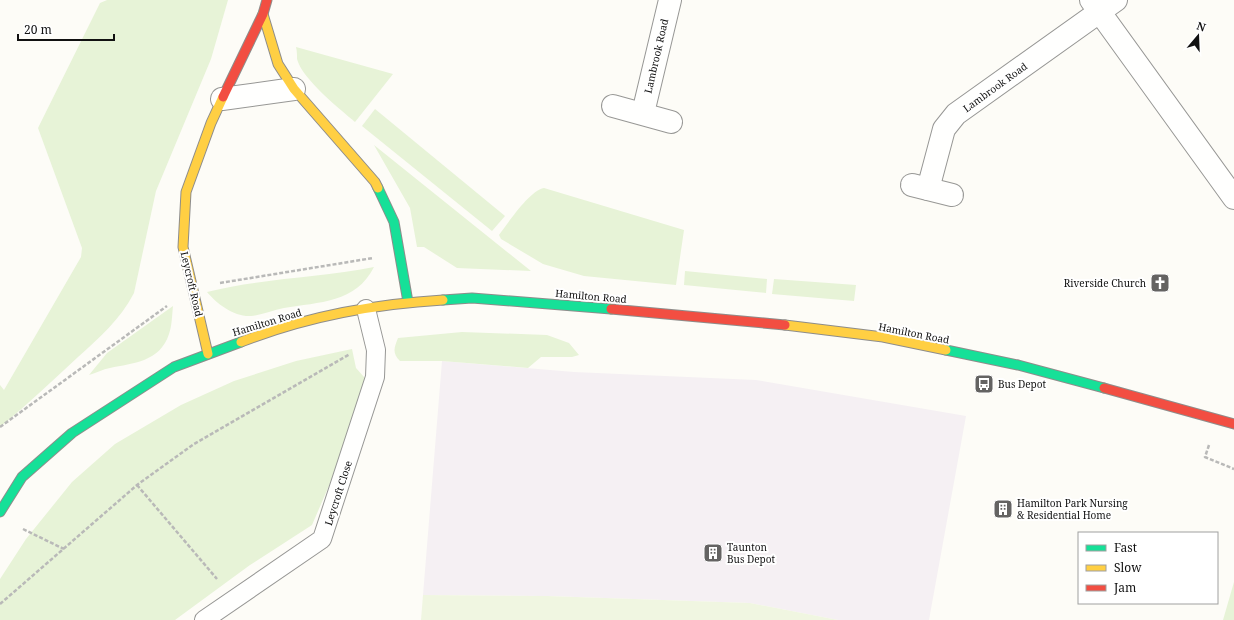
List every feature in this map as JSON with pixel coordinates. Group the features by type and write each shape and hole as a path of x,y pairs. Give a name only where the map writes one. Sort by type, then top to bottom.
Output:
{"street":[{"name":"Leycroft Road","path":"208,354 183,247 186,192 211,123 263,14 267,0"},
{"name":"Lambrook Road","path":"643,113 670,0"},
{"name":"Lambrook Road","path":"952,195 920,187 944,129 956,114 1102,4 1234,198"},
{"path":"263,14 278,64 294,89 375,182 394,222 408,302"},
{"path":"222,99 294,89"},
{"path":"613,106 643,113 671,122"},
{"name":"Hamilton Road","path":"0,512 22,477 72,433 174,367 253,337 297,323 408,302 472,298 526,301 793,326 882,337 1018,365 1234,424"}],"lane":[{"name":"Leycroft Close","path":"204,620 322,539 375,377 376,350 366,309"}],"path":[{"path":"0,604 137,485 194,444 373,341"},
{"path":"137,485 234,599"},
{"path":"21,528 64,548"}],"shaded area":[{"name":"Taunton Bus Depot","path":"442,361 574,372 756,380 966,416 929,620 838,620 750,603 547,596 423,595"}],"green space":[{"path":"107,0 228,0 211,59 156,191 134,293 116,320 101,336 30,402 0,427 0,385 4,390 81,257 82,248 38,128 100,3"},
{"path":"296,47 393,74 355,122 331,102 306,75 300,67 297,59"},
{"path":"375,109 505,216 492,231 362,126"},
{"path":"374,145 531,271 457,268 424,247 417,247 410,208"},
{"path":"544,188 684,230 676,285 584,276 543,264 501,239 499,235 520,208 538,190"},
{"path":"374,267 366,279 357,288 335,299 284,308 251,316 245,316 226,309 207,292 228,287 332,274"},
{"path":"685,271 767,279 766,293 684,285"},
{"path":"774,279 856,285 854,301 772,294"},
{"path":"173,306 170,331 165,343 152,356 145,360 89,375 107,353"},
{"path":"462,332 547,335 569,343 579,355 572,357 541,357 528,368 442,361 400,361 395,353 398,338"},
{"path":"352,349 356,368 372,386 312,525 250,565 175,620 0,620 0,579 26,539 72,482 115,444 181,405 234,381 296,361"},
{"path":"1234,582 1234,620 1223,620"},
{"path":"423,595 547,596 750,603 838,620 421,620"}],"traffic: fast":[{"path":"378,188 394,222 408,302"},
{"path":"443,300 472,298 611,309"},
{"path":"0,512 22,477 72,433 174,367 241,342"},
{"path":"946,350 1018,365 1104,388"}],"traffic: slow":[{"path":"263,14 278,64 294,89 375,182 378,188"},
{"path":"208,354 183,247 186,192 211,123 223,97"},
{"path":"241,342 290,325 340,313 366,308 443,300"},
{"path":"785,325 883,337 946,350"}],"traffic: jam":[{"path":"223,97 263,14 267,0"},
{"path":"611,309 785,325"},
{"path":"1104,388 1234,424"}],"place":[{"name":"Riverside Church","path":"1160,283"},
{"name":"Bus Depot","path":"984,384"},
{"name":"Hamilton Park Nursing & Residential Home","path":"1003,509"},
{"name":"Taunton Bus Depot","path":"713,553"}]}
